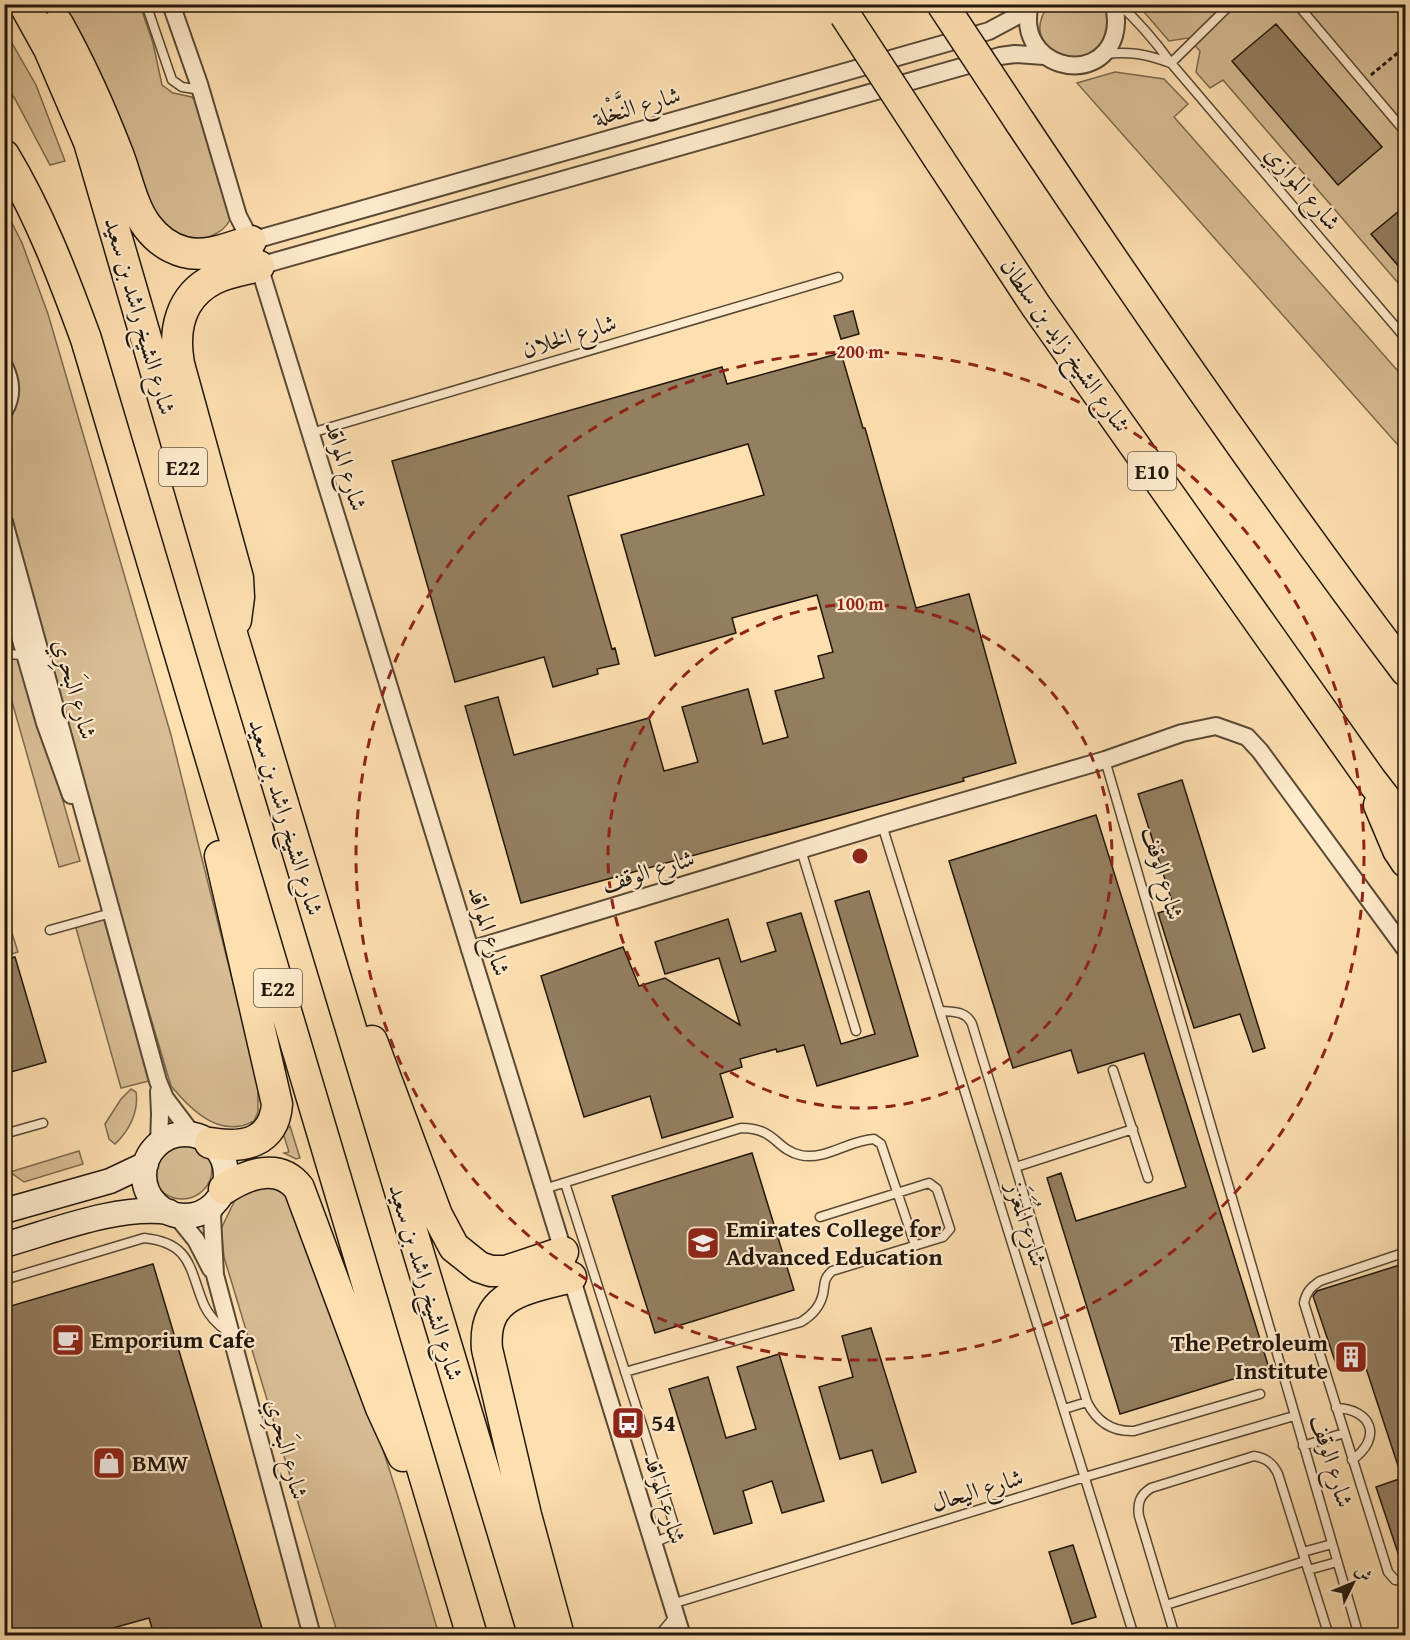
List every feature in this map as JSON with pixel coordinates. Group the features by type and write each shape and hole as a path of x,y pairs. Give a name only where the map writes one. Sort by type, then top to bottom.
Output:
{"highway":[{"name":"شارع الشيخ راشد بن سعيد","path":"24,4 49,49 89,142 322,937 534,1635"},
{"path":"46,4 79,64 145,224 169,246 185,252 255,253"},
{"path":"942,4 1131,289 1239,444 1406,671"},
{"name":"شارع الشيخ زايد بن سلطان","path":"841,10 1050,325 1371,780 1406,825"},
{"name":"E22","path":"4,155 39,221 79,319 472,1635"},
{"path":"232,634 237,616 238,578 175,345 177,325 184,307 196,291 255,253"},
{"path":"162,598 277,1104 274,1120 265,1134 253,1141 239,1145 202,1139"},
{"path":"1371,780 1382,816 1406,862"},
{"path":"322,937 358,1010 438,1215 454,1247 478,1268 491,1272 567,1265"},
{"path":"220,1195 242,1178 273,1172 288,1176 298,1188 381,1408 452,1565"},
{"path":"559,1635 526,1515 487,1349 486,1333 489,1320 497,1306 508,1297 567,1265"}],"main road":[{"path":"4,1245 118,1214 143,1210 190,1216 205,1211 220,1195 226,1176 225,1164 219,1152 202,1139 181,1134 169,1138 159,1144 146,1164 145,1176 151,1197 159,1206 172,1213"},
{"path":"4,1210 110,1181 146,1164"}],"street":[{"name":"شارع المواقد","path":"171,4 201,90 238,216 255,253"},
{"name":"شارع المواقد","path":"180,4 248,213 255,253 682,1635"},
{"path":"255,253 1000,56 1015,54 1044,56 1063,65 1084,64 1103,54 1112,42 1117,27 1113,4"},
{"name":"شارع النَّخْلة","path":"255,253 989,31 1017,16 1030,5"},
{"path":"1030,5 1027,19 1029,33 1035,46 1044,56"},
{"path":"4,366 9,376 11,392 4,411"},
{"name":"شارع البَحرِي","path":"4,522 158,1081 165,1098 202,1139"},
{"name":"شارع البَحرِي","path":"4,581 8,606 60,768 99,868"},
{"path":"1105,760 1182,733 1212,736 1240,747 1260,750 1406,950"},
{"name":"شارع الوقف","path":"470,950 1105,760"},
{"name":"شارع البَحرِي","path":"158,1081 159,1144"},
{"name":"شارع البَحرِي","path":"220,1195 212,1216 215,1275 312,1635"},
{"name":"شارع البَحرِي","path":"172,1213 196,1240 215,1275"}],"lane":[{"path":"146,4 172,80 182,87 201,90"},
{"name":"شارع الموازي","path":"1119,4 1154,38 1171,63 1406,339"},
{"path":"1103,54 1126,51 1149,54 1171,63 1231,4"},
{"path":"1297,4 1401,127"},
{"name":"شارع الخلان","path":"311,433 838,277"},
{"path":"4,654 25,655"},
{"name":"شارع الوقف","path":"1105,760 1359,1635"},
{"name":"شارع المُعَزَز","path":"882,825 1134,1635"},
{"path":"801,850 856,1031"},
{"path":"50,930 111,913"},
{"path":"941,1011 965,1015 972,1024 1091,1411 1114,1429 1134,1431 1260,1394"},
{"path":"1113,1070 1148,1178"},
{"path":"4,1134 43,1123"},
{"path":"544,1189 741,1128 762,1131 793,1153 808,1156 870,1138 881,1144 915,1245"},
{"path":"1016,1167 1133,1129"},
{"path":"565,1183 674,1525 670,1536 653,1543"},
{"path":"625,1372 801,1322 814,1311 823,1294 824,1281 832,1271 943,1237 949,1232 950,1226 937,1189 933,1184 925,1183 820,1217"},
{"path":"4,1280 144,1238 155,1239 175,1248 183,1256 195,1275 204,1306 216,1322 231,1335"},
{"path":"1406,1252 1320,1281 1309,1289 1305,1296 1306,1312 1388,1572 1395,1580 1406,1581"},
{"path":"1064,1409 1087,1402"},
{"path":"1336,1408 1356,1411 1361,1414 1369,1426 1367,1446 1352,1460"},
{"name":"شارع اليحال","path":"674,1610 1085,1477 1294,1416"},
{"path":"1303,1446 1344,1433"},
{"path":"1175,1635 1138,1509 1141,1497 1151,1488 1248,1457 1260,1457 1271,1463 1278,1474 1329,1635"},
{"path":"1166,1605 1305,1561 1332,1544"},
{"path":"1305,1561 1337,1562"},
{"path":"658,1635 674,1610"}],"path":[{"path":"1400,4 1406,11"},
{"path":"1363,81 1406,46"}],"shaded area":[{"path":"61,5 140,5 153,43 162,85 173,93 192,97 203,118 231,215 228,223 220,231 208,238 190,239 174,233 151,216 67,14"},
{"path":"1048,5 1104,5 1112,21 1099,55 1063,60 1049,48 1040,30 1040,22"},
{"path":"1138,5 1405,5 1405,291 1223,80 1210,88 1196,72 1200,51 1188,38 1169,41"},
{"path":"5,31 36,85 65,161 50,165 15,99 5,86"},
{"path":"1115,72 1164,79 1188,104 1174,117 1405,379 1405,453 1077,83"},
{"path":"4,207 22,243 48,314 171,735 258,1083 258,1112 254,1121 243,1126 230,1127 210,1121 192,1109 171,1086 5,526"},
{"path":"12,654 23,660 80,861 59,867 5,677 5,656"},
{"path":"4,908 18,952 5,956 4,956"},
{"path":"95,916 104,920 149,1081 121,1088 76,928 81,919"},
{"path":"131,1089 136,1092 137,1099 134,1114 129,1127 115,1144 109,1139 105,1124 121,1099"},
{"path":"290,1126 300,1158 296,1159 284,1153 289,1152 283,1133"},
{"path":"182,1139 199,1144 207,1152 212,1169 207,1186 199,1194 182,1199 165,1194 157,1186 152,1169 157,1152 165,1144"},
{"path":"79,1151 83,1164 24,1182 10,1172"},
{"path":"276,1179 290,1194 362,1384 439,1635 338,1635 224,1257 221,1229 235,1200 253,1181"}],"building":[{"path":"1276,24 1382,147 1338,185 1232,61"},
{"path":"1399,211 1406,219 1406,275 1371,234"},
{"path":"853,311 859,334 841,339 834,316"},
{"path":"841,353 863,428 865,428 916,608 969,594 1016,763 963,778 964,781 521,903 465,706 498,697 514,755 649,718 664,771 698,762 682,707 748,689 763,744 788,737 775,691 824,678 818,656 833,652 817,595 732,618 736,633 655,656 621,535 764,495 748,444 568,496 612,649 615,648 619,664 597,669 598,674 553,687 544,657 455,682 392,461 722,367 727,384"},
{"path":"1182,780 1265,1048 1253,1052 1240,1014 1194,1028 1158,913 1174,908 1138,794"},
{"path":"1096,815 1269,1368 1120,1414 1047,1178 1061,1173 1076,1221 1186,1187 1144,1053 1078,1073 1071,1050 1013,1068 949,861"},
{"path":"869,891 918,1056 817,1086 804,1045 777,1052 776,1049 740,1059 742,1067 720,1074 733,1117 662,1138 650,1096 584,1117 541,976 623,947 639,986 665,978 740,1025 719,958 665,974 655,942 728,919 741,962 776,951 767,923 801,913 841,1044 875,1034 835,901"},
{"path":"15,957 46,1062 4,1074 4,960"},
{"name":"Emirates College for Advanced Education","path":"752,1153 794,1290 655,1333 612,1196"},
{"name":"The Petroleum Institute","path":"1406,1263 1406,1568 1403,1568 1376,1487 1402,1478 1363,1359 1337,1367 1313,1296 1317,1291"},
{"name":"BMW","path":"153,1264 264,1635 154,1635 149,1618 88,1635 4,1635 4,1308"},
{"path":"871,1328 916,1472 882,1483 872,1450 840,1459 819,1387 853,1377 842,1336"},
{"path":"779,1354 824,1501 782,1513 772,1481 743,1491 752,1523 714,1534 669,1389 708,1377 726,1438 756,1429 737,1367"},
{"path":"1073,1545 1096,1617 1072,1624 1049,1552"}],"place":[{"name":"Emirates College for Advanced Education","path":"703,1243"},
{"name":"Emporium Cafe","path":"68,1340"},
{"name":"The Petroleum Institute","path":"1351,1357"},
{"name":"54","path":"628,1423"},
{"name":"BMW","path":"109,1463"}]}
